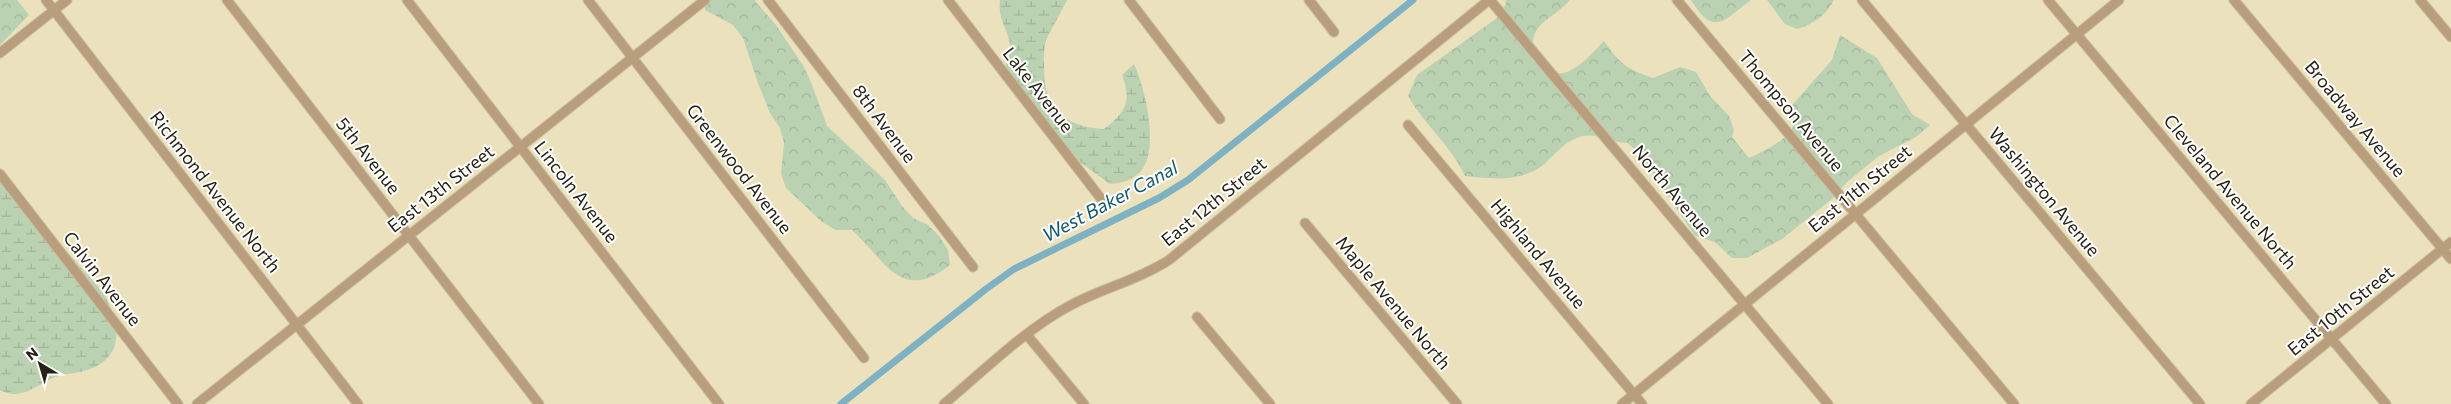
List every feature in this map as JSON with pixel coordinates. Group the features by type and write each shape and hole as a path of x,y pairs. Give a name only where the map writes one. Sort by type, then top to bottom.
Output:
{"street":[{"name":"Richmond Avenue North","path":"46,0 358,404"},
{"path":"0,53 66,0"},
{"name":"5th Avenue","path":"227,0 539,404"},
{"name":"Lincoln Avenue","path":"407,0 719,404"},
{"name":"Greenwood Avenue","path":"588,0 864,358"},
{"name":"East 13th Street","path":"198,404 705,0"},
{"name":"8th Avenue","path":"768,0 974,268"},
{"name":"Lake Avenue","path":"948,0 1102,200"},
{"path":"1129,0 1220,119"},
{"path":"1309,0 1334,32"},
{"name":"North Avenue","path":"1490,0 1828,404"},
{"name":"East 12th Street","path":"944,404 1028,335 1071,305 1146,274 1168,260 1490,0"},
{"name":"Thompson Avenue","path":"1676,0 2014,404"},
{"name":"Washington Avenue","path":"1862,0 2200,404"},
{"name":"Cleveland Avenue North","path":"2048,0 2386,404"},
{"name":"East 11th Street","path":"1622,404 2119,0"},
{"name":"Broadway Avenue","path":"2234,0 2451,259"},
{"path":"2420,0 2451,37"},
{"name":"Highland Avenue","path":"1408,125 1642,404"},
{"name":"Calvin Avenue","path":"0,174 178,404"},
{"name":"Maple Avenue North","path":"1305,223 1456,404"},
{"name":"East 10th Street","path":"2251,404 2451,242"},
{"path":"1197,317 1270,404"},
{"path":"1028,335 1084,404"}],"green space":[{"path":"0,0 17,0 29,15 0,45"},
{"path":"705,0 754,0 776,25 804,67 827,126 885,180 902,206 913,218 928,225 939,236 948,250 950,265 933,276 919,280 906,279 885,265 852,230 836,230 822,222 786,188 781,174 784,143 780,128 770,113 743,38 733,25 705,10"},
{"path":"1000,0 1067,0 1047,38 1044,49 1044,61 1045,83 1048,95 1059,113 1068,120 1104,129 1112,123 1125,106 1126,92 1122,75 1134,64 1143,88 1150,136 1146,164 1136,176 1125,181 1110,184 1073,157 1003,70 1010,50 1007,34 1001,19"},
{"path":"1570,0 1542,24 1534,37 1532,60 1549,72 1559,74 1567,72 1581,64 1604,41 1625,65 1653,78 1680,67 1696,72 1710,96 1729,116 1734,130 1732,137 1749,158 1775,144 1791,130 1795,124 1786,112 1832,60 1840,35 1877,58 1912,114 1930,125 1916,137 1879,156 1847,182 1832,199 1782,239 1747,258 1732,258 1715,242 1695,236 1642,157 1628,143 1588,135 1583,136 1566,144 1543,165 1526,174 1506,178 1465,176 1453,155 1422,117 1408,96 1417,75 1497,18 1500,10 1506,5 1505,1"},
{"path":"1691,0 1751,0 1726,19 1720,22 1713,22 1706,19 1699,12"},
{"path":"1767,0 1834,0 1819,18 1797,29 1785,24"},
{"path":"0,170 100,290 107,300 116,328 116,340 113,351 106,360 96,367 50,379 26,392 18,394 0,390"}],"waterway":[{"name":"West Baker Canal","path":"841,404 1014,269 1159,198 1188,180 1413,0"}]}
